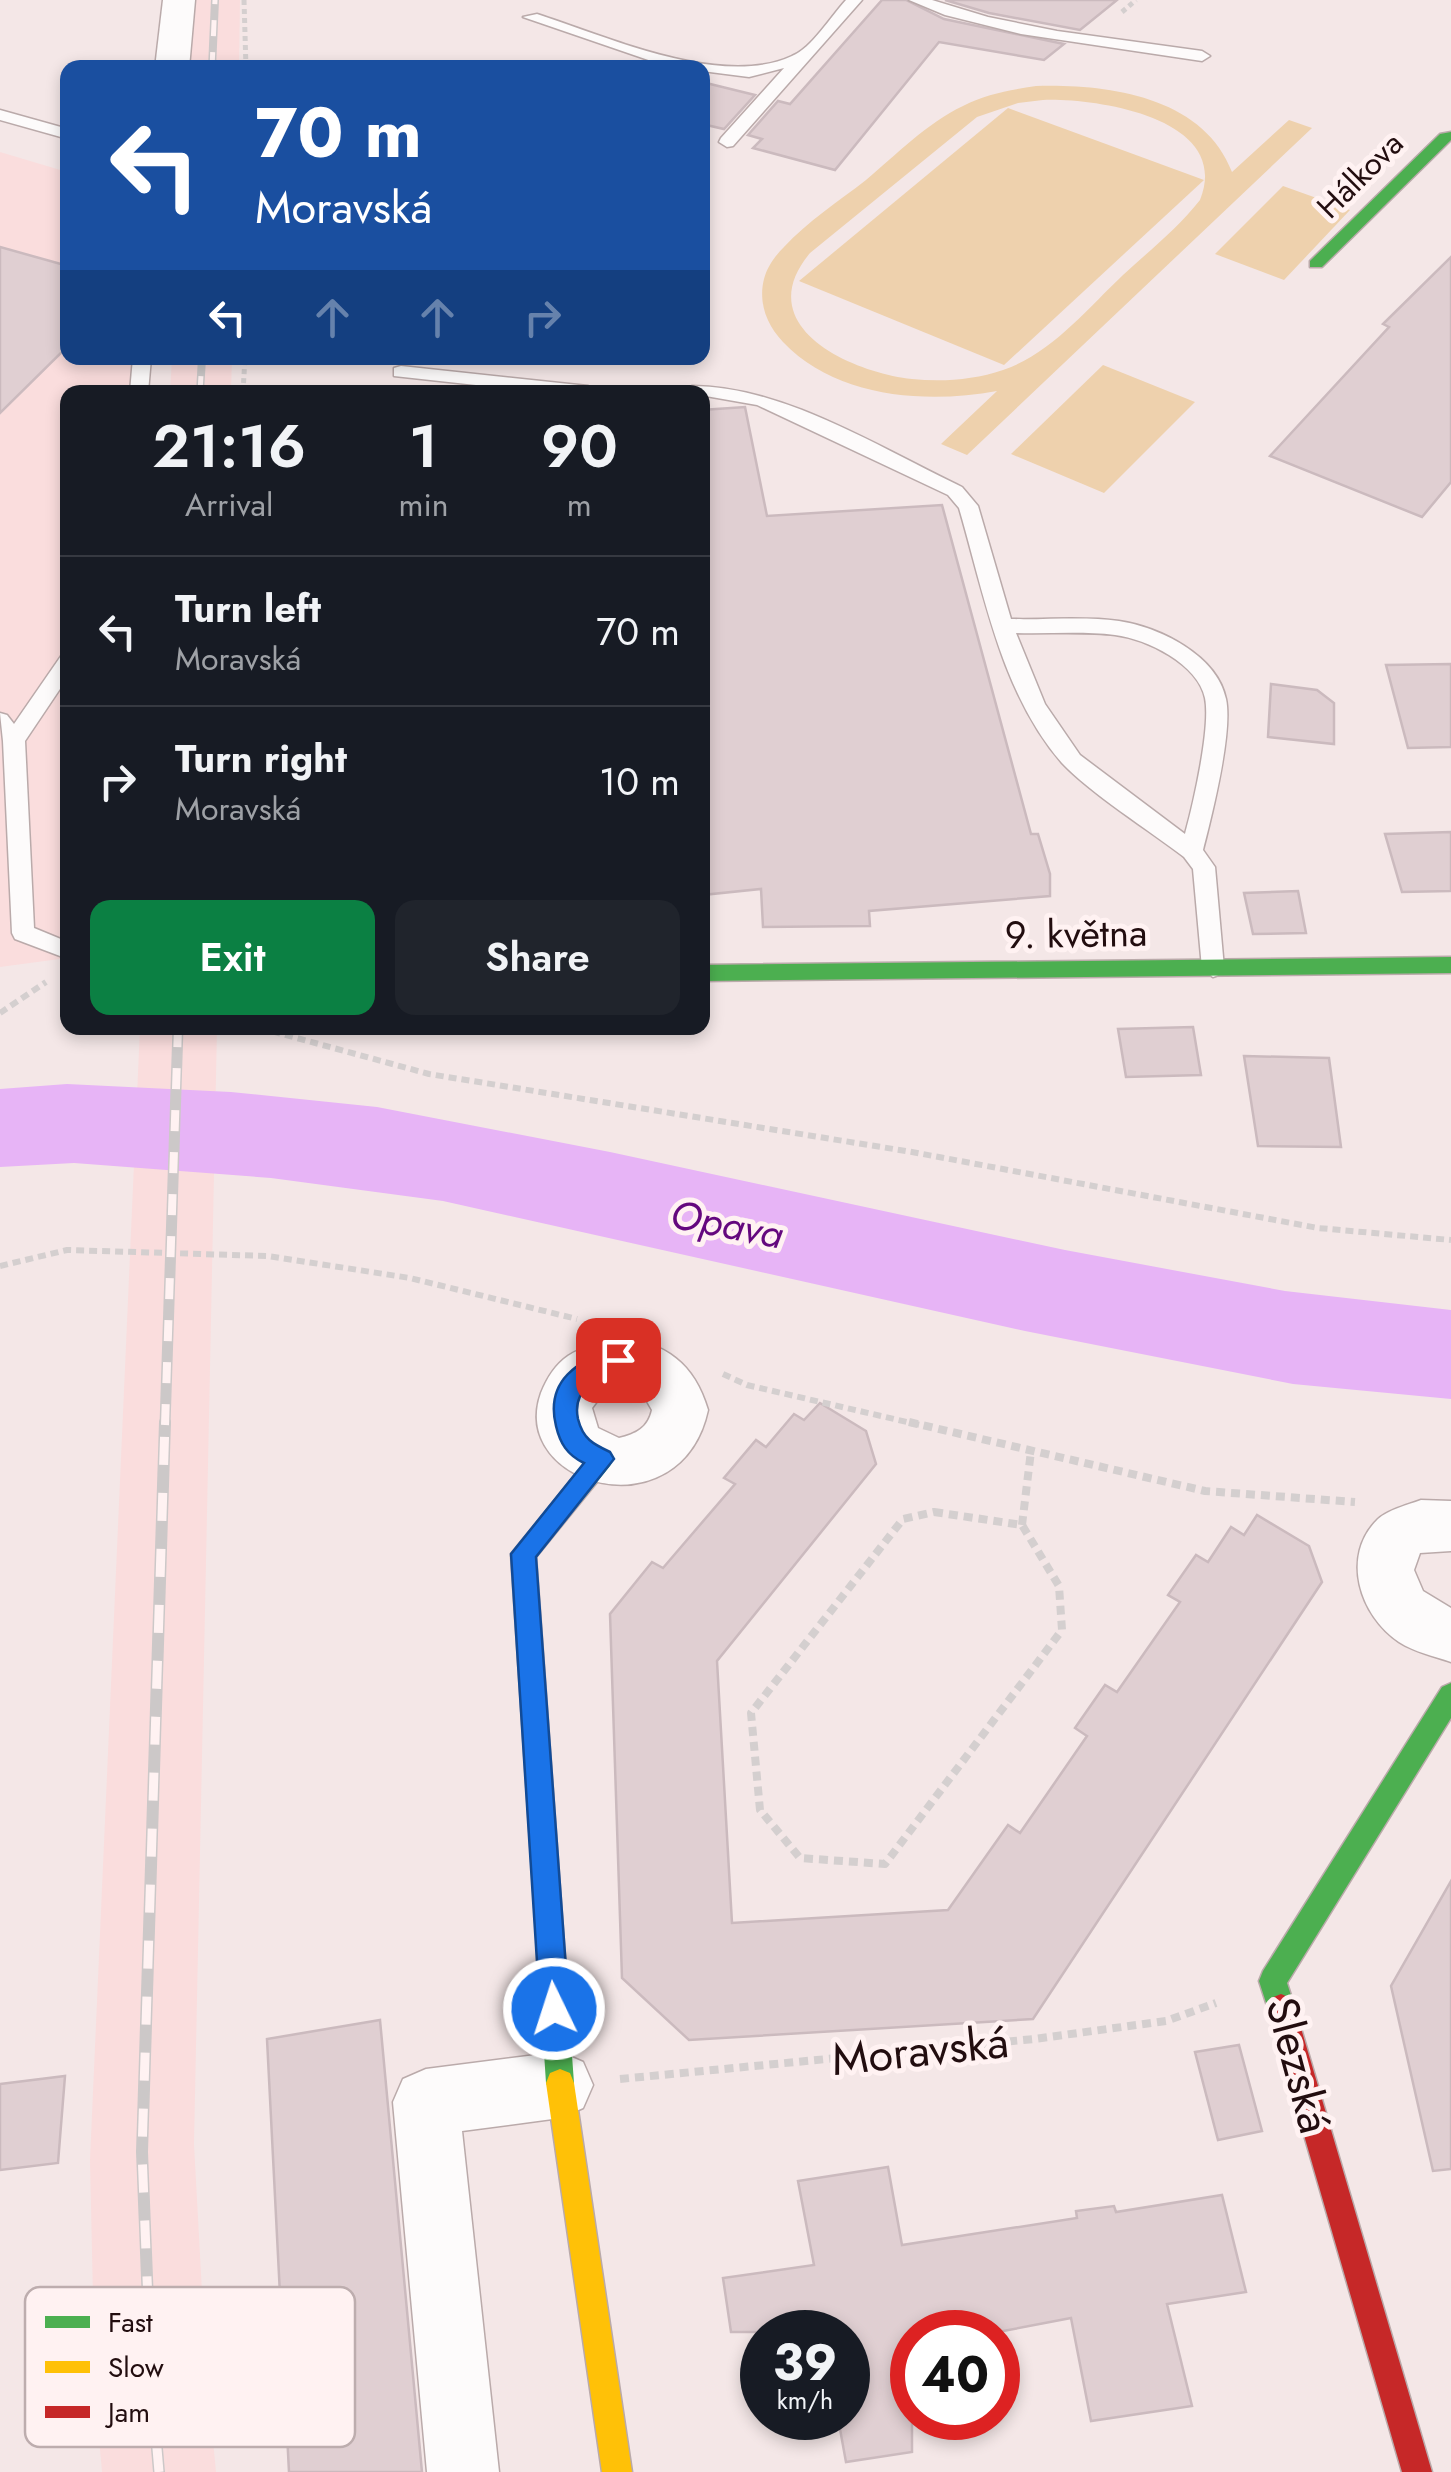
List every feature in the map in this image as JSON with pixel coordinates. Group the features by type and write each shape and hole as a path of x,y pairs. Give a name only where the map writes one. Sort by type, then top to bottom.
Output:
{"street":[{"path":"173,60 178,0"},
{"name":"Hálkova","path":"1316,264 1445,137 1451,136"},
{"name":"9. května","path":"710,972 1451,965"},
{"path":"602,1459 523,1554 560,2085 617,2472"},
{"path":"1451,1526 1428,1524 1409,1529 1394,1539 1383,1571 1386,1590 1412,1622 1432,1632 1451,1635"},
{"name":"Slezská","path":"1417,2472 1273,1981 1451,1695"},
{"path":"464,2472 426,2102 560,2085"}],"lane":[{"path":"728,142 854,0"},
{"path":"916,0 1040,32 1202,56"},
{"path":"531,17 663,60"},
{"path":"710,67 749,72 802,58"},
{"path":"0,115 60,132"},
{"path":"401,372 515,385"},
{"path":"710,392 762,400 955,490 968,506 1019,672 1055,742 1072,760 1192,851 1204,867 1214,968"},
{"path":"1006,626 1119,628 1161,642 1195,665 1216,700 1208,790 1192,851"},
{"path":"14,740 60,674"},
{"path":"0,720 14,740 23,933 60,947"}],"path":[{"path":"244,0 246,60"},
{"path":"0,1012 54,976"},
{"path":"286,1035 429,1074 912,1152 1318,1228 1451,1240"},
{"path":"0,1266 67,1250 268,1256 410,1278 590,1321"},
{"path":"712,1369 747,1386 1206,1491 1356,1502"},
{"path":"1022,1525 934,1512 902,1520 751,1713 760,1810 800,1858 885,1864 1062,1630 1059,1586 1022,1525 1031,1450"},
{"name":"Moravská","path":"560,2085 1034,2039 1166,2022 1273,1981"}],"shaded area":[{"path":"189,0 240,0 239,60 186,60"},
{"path":"1036,86 1122,92 1176,111 1199,126 1218,146 1232,172 1289,120 1312,128 967,455 941,444 997,391 912,396 855,386 829,375 804,361 777,335 765,313 762,288 772,262 793,238 924,130 972,102","holes":["1066,100 1125,109 1154,119 1179,132 1197,150 1205,172 1200,200 1173,230 1053,342 1003,370 958,379 912,379 861,367 815,341 799,323 791,302 794,279 810,253 977,117 1018,103"]},
{"path":"1008,108 1204,180 1004,365 799,281"},
{"path":"0,152 60,170 60,365 148,365 148,385 60,385 60,959 0,967"},
{"path":"1283,186 1350,210 1284,280 1215,254"},
{"path":"172,365 232,365 231,385 170,385"},
{"path":"1103,365 1195,402 1104,493 1011,454"},
{"path":"140,1035 217,1035 194,2144 202,2287 93,2287 90,2160"},
{"path":"100,2447 214,2447 216,2472 102,2472"}],"water":[{"name":"Opava","path":"67,1084 231,1092 377,1107 610,1152 1065,1250 1285,1291 1451,1310 1451,1399 1293,1384 1025,1331 443,1201 271,1178 74,1163 0,1167 0,1089"}],"building":[{"path":"882,0 906,0 944,19 1064,44 1044,60 939,42 835,170 753,148 762,139 748,135 778,101 790,104"},
{"path":"945,0 1117,0 1080,30 989,13"},
{"path":"710,84 755,95 724,129 710,126"},
{"path":"0,247 60,264 60,354 0,413"},
{"path":"1451,257 1451,482 1422,517 1270,456 1389,327 1383,324"},
{"path":"745,407 767,516 942,505 1031,834 1038,834 1050,874 1050,896 869,911 870,926 763,927 761,889 710,894 710,409"},
{"path":"1451,664 1451,747 1408,748 1386,665"},
{"path":"1271,684 1317,690 1334,703 1334,744 1268,737"},
{"path":"1451,832 1451,891 1402,892 1385,834"},
{"path":"1298,891 1306,933 1253,934 1244,893"},
{"path":"1193,1027 1201,1075 1126,1077 1118,1029"},
{"path":"1244,1056 1329,1058 1341,1147 1258,1146"},
{"path":"820,1403 866,1431 876,1464 717,1661 732,1923 948,1910 1008,1825 1020,1833 1087,1736 1075,1728 1105,1685 1117,1692 1180,1602 1168,1595 1196,1555 1208,1562 1231,1527 1244,1535 1257,1515 1309,1546 1322,1582 1033,2019 689,2040 622,1978 610,1614 652,1562 663,1568 735,1484 724,1478 756,1440 766,1447 794,1414 804,1420"},
{"path":"1451,1881 1451,2169 1433,2171 1391,1986"},
{"path":"380,2020 422,2472 289,2472 288,2447 355,2447 355,2287 280,2287 267,2039"},
{"path":"1239,2045 1262,2131 1218,2140 1195,2052"},
{"path":"65,2076 58,2163 0,2170 0,2084"},
{"path":"888,2167 902,2245 1077,2218 1076,2211 1114,2206 1116,2212 1222,2195 1246,2292 1167,2304 1192,2406 1091,2421 1071,2318 1020,2328 1020,2310 890,2310 890,2440 912,2440 912,2452 846,2462 842,2440 870,2440 870,2310 740,2310 740,2332 731,2332 723,2278 814,2265 798,2181"}],"railway":[{"path":"212,60 215,0"},
{"path":"200,385 202,365"},
{"path":"165,1425 178,1035"},
{"path":"147,2287 142,2152 165,1422"},
{"path":"157,2447 159,2472"}],"traffic: fast":[{"path":"1316,264 1445,137 1451,136"},
{"path":"710,973 1451,965"},
{"path":"560,2083 523,1554 602,1459"},
{"path":"1281,2008 1273,1981 1451,1695"}],"traffic: slow":[{"path":"560,2083 617,2472"}],"traffic: jam":[{"path":"1281,2008 1417,2472"}],"route":[{"path":"554,2009 523,1554 602,1459 584,1451 570,1438 563,1404 569,1388 598,1364 618,1360"}]}
